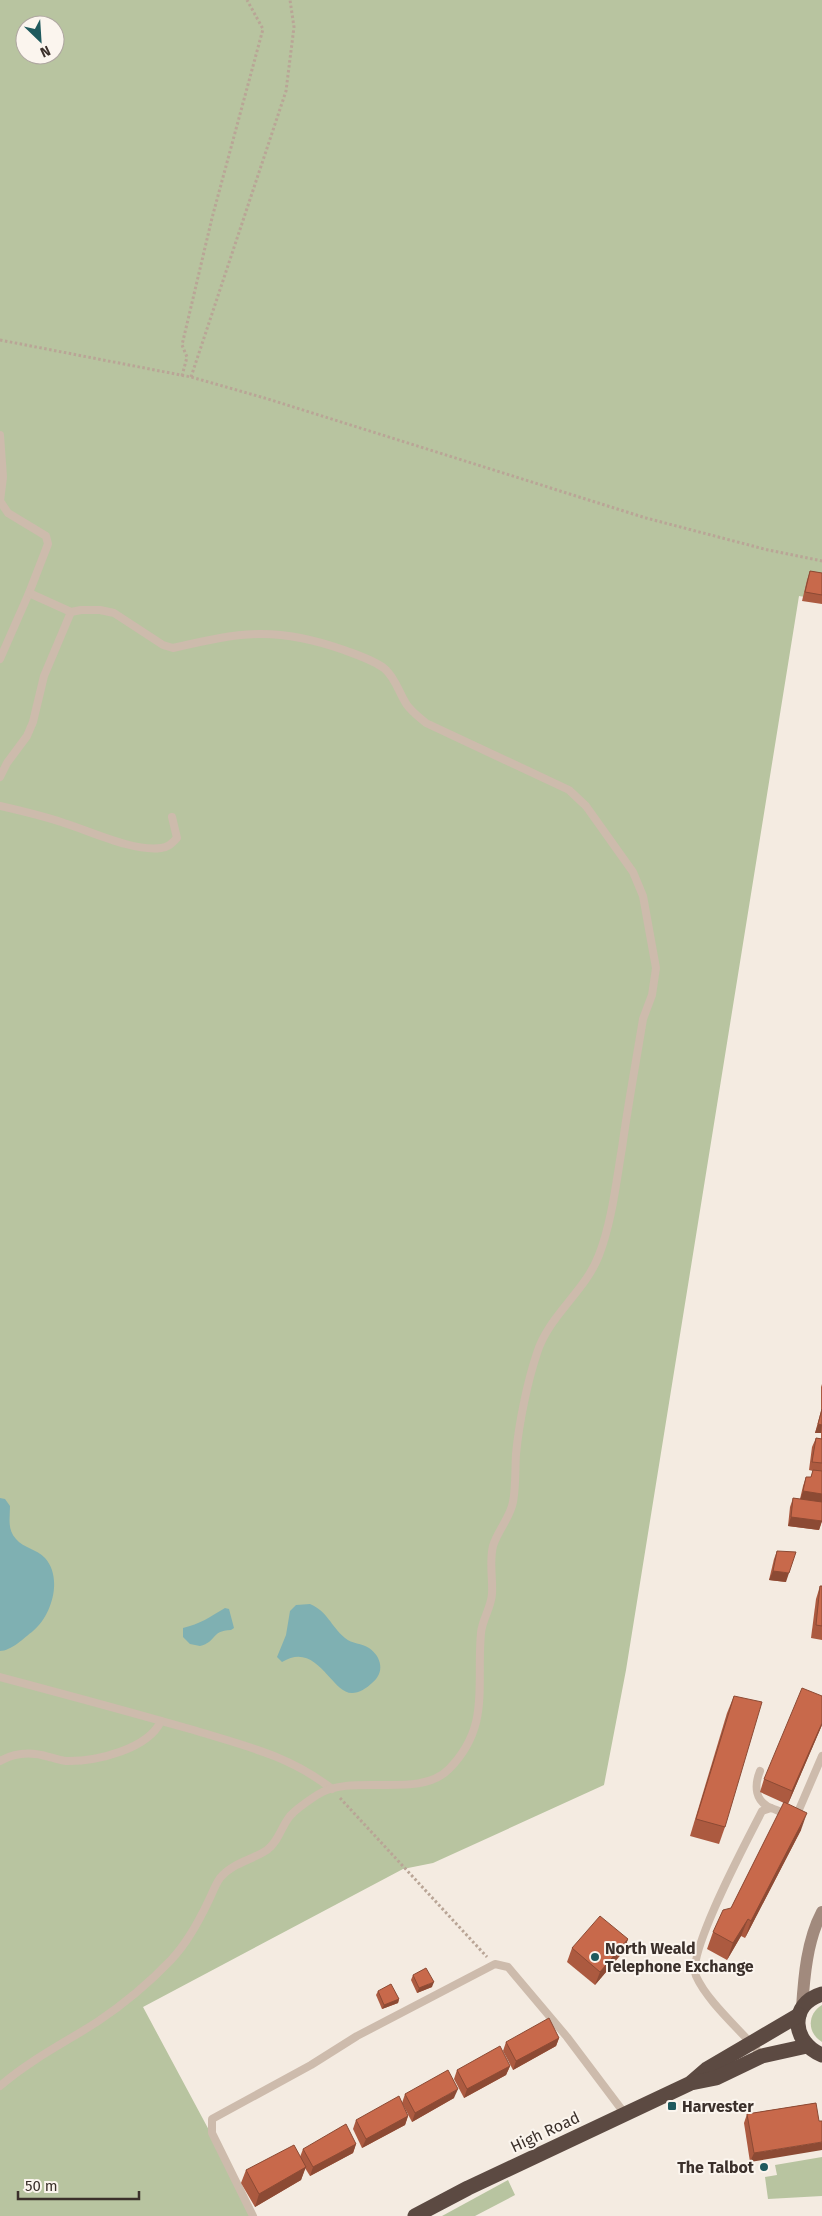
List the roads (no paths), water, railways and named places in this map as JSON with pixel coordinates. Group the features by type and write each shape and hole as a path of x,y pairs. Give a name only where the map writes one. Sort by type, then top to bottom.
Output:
{"highway":[{"name":"High Road","path":"691,2083 707,2069 801,2012 808,2001 822,1994"},
{"path":"801,2012 799,2032 814,2051"},
{"name":"High Road","path":"415,2216 468,2188 691,2083 716,2078 762,2056 814,2051"}],"main road":[{"path":"801,2012 814,1926 822,1912"},
{"path":"814,2051 822,2066"}],"lane":[{"path":"0,435 3,477 0,501 8,513 46,536 48,544 0,660"},
{"path":"0,2086 42,2054 121,2006 146,1984 185,1943 223,1874 230,1868 269,1848 275,1842 290,1816 299,1808 322,1792 332,1789 371,1784 414,1784 438,1778 447,1772 475,1731 479,1712 481,1631 492,1593 490,1565 493,1545 511,1510 516,1452 531,1372 542,1339 548,1328 594,1266 600,1253 613,1200 643,1019 655,983 655,957 643,896 633,872 579,797 558,784 426,723 415,715 406,704 392,677 384,669 347,651 300,636 242,633 172,648 163,645 114,613 100,610 71,612 29,593"},
{"path":"0,777 7,763 27,736 33,722 44,676 71,612"},
{"path":"0,806 54,820 117,841 150,848 162,848 171,844 177,838 172,817"},
{"path":"0,1678 160,1720 276,1755 321,1780 332,1789"},
{"path":"0,1760 19,1754 32,1753 67,1761 113,1755 150,1736 156,1730 160,1720"},
{"path":"760,1771 757,1778 757,1794 764,1804 791,1815 798,1812 822,1756"},
{"path":"762,2056 705,1992 696,1975 694,1965 704,1935 758,1819 762,1811 771,1808"},
{"path":"253,2216 212,2133 212,2120 311,2065 356,2036 494,1964 508,1967 567,2036 625,2114"}],"water":[{"path":"0,1498 5,1499 10,1506 10,1523 13,1535 22,1545 38,1552 45,1558 50,1566 54,1586 50,1606 40,1624 17,1644 9,1649 0,1651"},
{"path":"310,1604 321,1611 345,1638 366,1646 377,1656 380,1665 379,1675 370,1685 355,1693 344,1691 314,1662 305,1658 294,1657 282,1662 277,1657 286,1635 290,1611 296,1605"},
{"path":"225,1608 229,1609 234,1628 216,1634 209,1642 200,1646 190,1644 183,1637 183,1628 200,1622"}],"place":[{"name":"North Weald Telephone Exchange","path":"595,1957"},
{"name":"Harvester","path":"672,2106"},
{"name":"The Talbot","path":"764,2167"}]}
